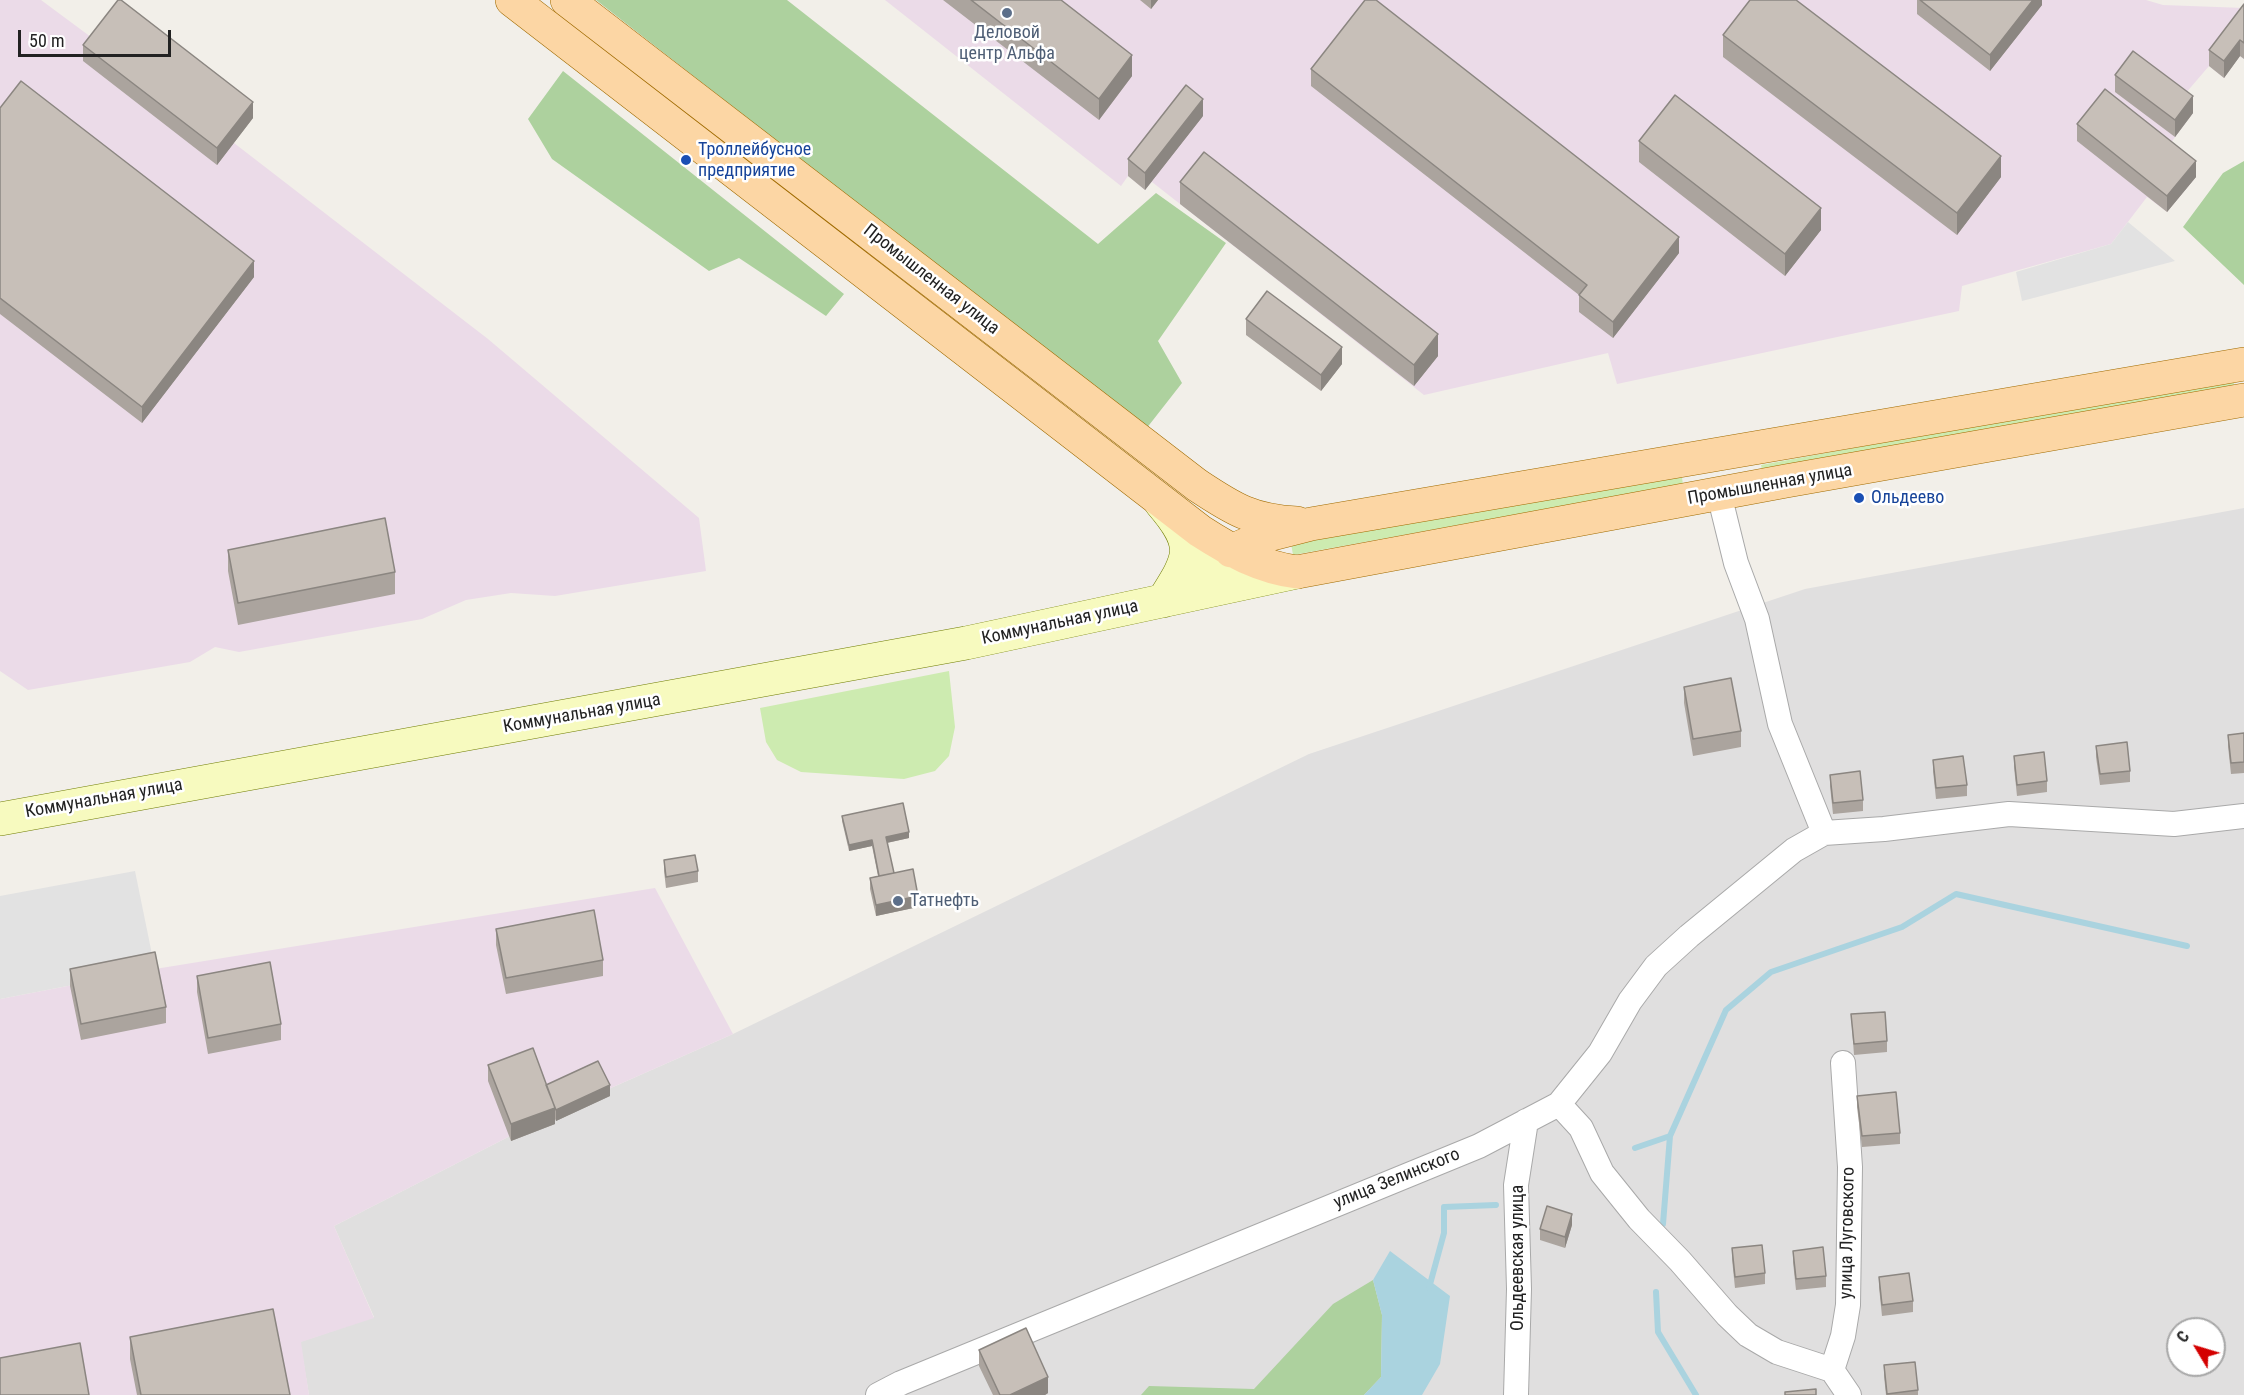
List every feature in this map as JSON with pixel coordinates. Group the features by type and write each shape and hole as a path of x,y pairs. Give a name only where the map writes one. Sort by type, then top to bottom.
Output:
{"main road":[{"name":"Промышленная улица","path":"512,0 1200,531 1231,551 1278,570 1297,572"},
{"name":"Промышленная улица","path":"574,5 1188,478 1233,509 1254,518 1311,524"},
{"path":"561,37 574,5"},
{"name":"Промышленная улица","path":"1163,601 1231,551 1268,535 1311,524 2244,364"},
{"name":"Промышленная улица","path":"1163,601 1297,572 2244,400"},
{"path":"1713,456 1719,494"},
{"name":"Промышленная улица","path":"1158,500 1174,518 1183,535 1187,553 1184,567 1163,601"},
{"path":"1231,551 1238,542 1241,531 1233,509"},
{"name":"Коммунальная улица","path":"0,819 966,643 1163,601"}],"street":[{"path":"1719,494 1736,563 1757,619 1780,724 1824,833 1884,829 2009,814 2174,824 2244,816"},
{"name":"улица Зелинского","path":"878,1395 945,1365 1479,1146 1559,1104 1600,1053 1630,1001 1656,966 1794,850 1824,833"},
{"name":"улица Луговского","path":"1832,1370 1843,1336 1848,1305 1850,1167 1843,1063"},
{"path":"1559,1104 1581,1128 1602,1173 1639,1220 1680,1261 1727,1315 1748,1335 1777,1352 1832,1370 1849,1395"},
{"name":"Ольдеевская улица","path":"1516,1395 1519,1289 1516,1185 1526,1121"}],"shaded area":[{"path":"0,0 41,0 234,143 488,339 699,518 706,571 555,596 511,593 466,600 422,619 239,652 215,647 190,662 28,690 0,671"},
{"path":"885,0 2146,0 2163,5 2244,8 2244,59 2240,56 2224,78 2209,66 2179,101 2193,113 2164,152 2196,177 2167,212 2147,197 2111,244 1962,286 1959,311 1617,384 1608,353 1424,395 1152,182 1145,190 1128,176 1121,186"},
{"path":"2128,222 2175,261 2022,301 2016,272 2111,244"},
{"name":"Ольдеево","path":"2244,508 2244,1395 309,1395 300,1342 374,1317 334,1226 561,1110 733,1034 1309,754 1805,589"},
{"path":"135,871 155,969 0,999 0,896"},
{"path":"655,888 733,1034 561,1110 334,1226 374,1318 301,1342 309,1395 0,1395 0,999 155,969"}],"green space":[{"path":"596,0 787,0 1098,244 1156,193 1226,243 1158,341 1182,383 1146,429"},
{"path":"563,71 844,294 826,316 739,258 709,271 552,159 528,119"},
{"path":"2244,161 2244,285 2183,227 2223,173"},
{"path":"2233,378 2235,389 1763,475 1761,465"},
{"path":"1681,472 1683,484 1293,555 1291,543"},
{"path":"949,671 955,727 949,756 935,771 904,779 801,772 777,760 766,742 760,708"},
{"path":"1373,1280 1382,1315 1381,1377 1364,1395 1141,1395 1149,1386 1254,1389 1333,1304"}],"water":[{"path":"1390,1251 1450,1296 1440,1364 1422,1395 1364,1395 1381,1377 1382,1315 1373,1280"}],"building":[{"path":"118,0 121,0 253,102 217,148 83,45"},
{"path":"971,0 1061,0 1132,55 1099,99"},
{"path":"1365,0 1376,0 1679,237 1613,322 1579,295 1587,285 1311,69"},
{"path":"1750,0 1796,0 2001,156 1957,213 1723,35"},
{"path":"1920,0 2033,0 1990,55"},
{"path":"2244,4 2244,43 2240,40 2224,61 2209,50"},
{"path":"2133,51 2193,96 2175,120 2115,75"},
{"path":"21,81 254,261 142,407 0,298 0,108"},
{"path":"1186,85 1203,99 1145,173 1128,159"},
{"path":"2105,89 2196,161 2167,196 2077,124"},
{"path":"1675,95 1821,208 1785,254 1639,141"},
{"path":"1204,152 1438,334 1414,365 1180,182"},
{"path":"1267,291 1342,347 1321,375 1246,319"},
{"path":"385,518 395,572 238,603 228,550"},
{"path":"1731,678 1741,731 1693,739 1684,687"},
{"path":"2244,733 2244,762 2231,763 2228,735"},
{"path":"2127,742 2130,771 2100,774 2096,746"},
{"path":"2044,752 2047,781 2017,785 2014,756"},
{"path":"1963,756 1967,785 1936,788 1933,760"},
{"path":"1860,771 1863,800 1833,803 1830,775"},
{"path":"903,803 909,832 886,837 894,873 879,876 872,840 849,845 842,816"},
{"path":"695,855 698,871 666,877 664,860"},
{"path":"913,869 918,896 876,905 870,878"},
{"path":"594,910 603,960 506,978 496,929"},
{"path":"155,952 166,1007 81,1024 70,969"},
{"path":"270,962 281,1024 208,1038 197,976"},
{"path":"1885,1012 1887,1041 1854,1044 1851,1014"},
{"path":"533,1048 555,1108 511,1124 488,1065"},
{"path":"598,1061 610,1085 556,1110 546,1085"},
{"path":"1896,1092 1900,1133 1862,1136 1857,1096"},
{"path":"1547,1206 1572,1214 1565,1237 1540,1229"},
{"path":"1762,1245 1765,1273 1735,1277 1732,1248"},
{"path":"1823,1247 1826,1276 1796,1279 1793,1251"},
{"path":"1909,1273 1913,1301 1882,1305 1879,1277"},
{"path":"273,1309 290,1395 141,1395 130,1337"},
{"path":"1026,1328 1048,1377 1010,1395 1000,1395 979,1350"},
{"path":"80,1343 89,1395 0,1395 0,1358"},
{"path":"1915,1362 1918,1390 1887,1394 1884,1365"},
{"path":"1816,1389 1816,1395 1785,1395 1785,1392"}],"waterway":[{"path":"1663,1224 1670,1136 1726,1010 1771,972 1902,927 1956,894 2187,946"},
{"path":"1635,1148 1670,1136"},
{"path":"1429,1288 1444,1233 1444,1207 1496,1205"},
{"path":"1656,1292 1658,1332 1696,1395"}],"place":[{"name":"Деловой центр Альфа","path":"1007,13"},
{"name":"Троллейбусное предприятие","path":"686,160"},
{"name":"Ольдеево","path":"1859,498"},
{"name":"Татнефть","path":"898,901"}]}
